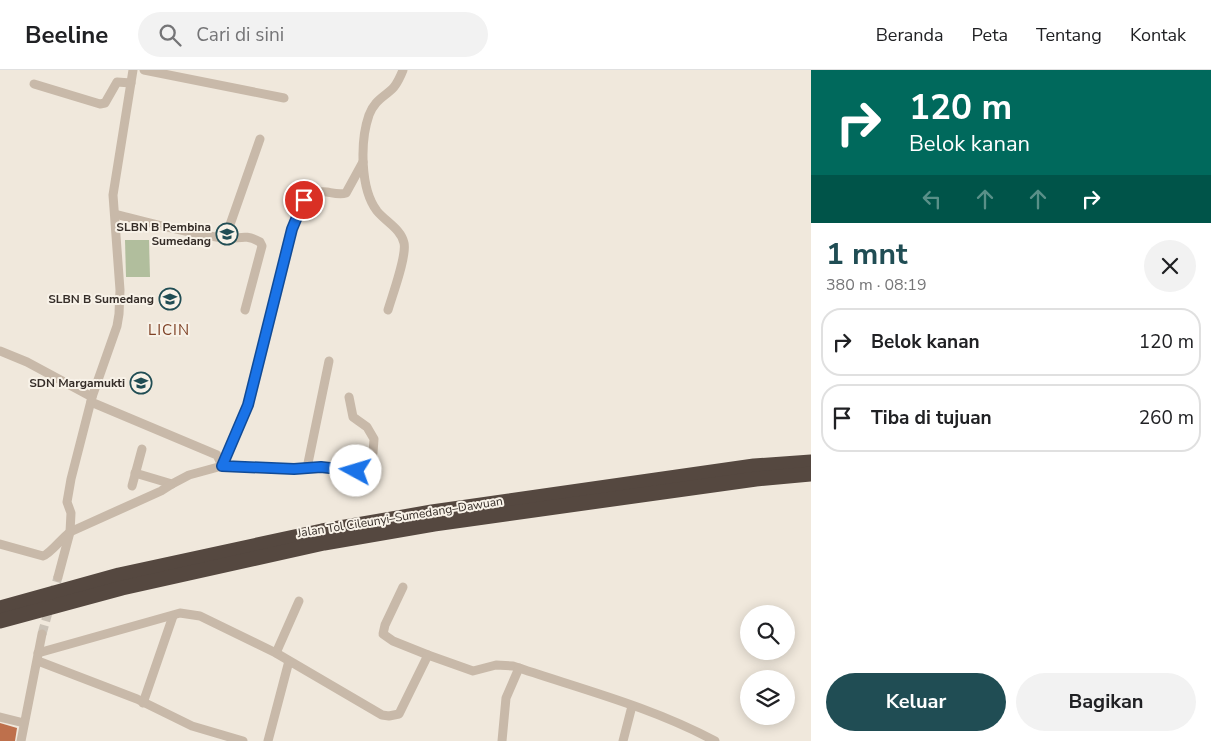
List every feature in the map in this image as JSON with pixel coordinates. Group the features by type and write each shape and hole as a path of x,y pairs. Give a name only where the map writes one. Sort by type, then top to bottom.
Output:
{"highway":[{"name":"Jalan Tol Cileunyi–Sumedang–Dawuan","path":"0,608 119,575 322,531 432,512 647,481 754,466 811,462"},
{"name":"Jalan Tol Cileunyi–Sumedang–Dawuan","path":"0,621 122,588 324,543 434,524 756,479 811,474"}],"street":[{"path":"58,577 70,532 71,513 67,500 92,399 117,326 119,314 120,290 113,195 119,146 134,70"},
{"path":"144,70 284,98"},
{"path":"388,310 404,254 405,244 397,231 380,215 372,202 363,162 370,112 383,95 394,87 403,70"},
{"path":"34,84 100,104 105,103 117,82 131,83"},
{"path":"226,239 260,139"},
{"path":"222,466 248,405 292,229 300,206 315,192 346,193 363,162"},
{"path":"115,214 192,233 226,239 244,236 255,239 262,244 245,310"},
{"path":"0,351 27,362 92,399 217,455 222,466"},
{"path":"307,468 329,361"},
{"path":"0,544 44,556 70,532 161,491 189,475 222,466 238,468 321,467 356,471 367,466 370,461 374,453 374,439 367,427 353,417 348,397"},
{"path":"132,486 142,449"},
{"path":"135,473 172,484"},
{"path":"403,587 385,625 383,634 393,642 473,672 496,665 509,665 519,668 686,726 715,741"},
{"path":"276,653 299,601"},
{"path":"38,657 173,616 190,613 276,653 382,715 389,716 399,714 428,654"},
{"path":"143,702 173,616"},
{"path":"22,741 42,634"},
{"path":"38,657 143,702 192,726 243,741"},
{"path":"268,741 289,661"},
{"path":"502,741 506,698 519,668"},
{"path":"623,741 632,706"},
{"path":"0,717 24,723"}],"green space":[{"path":"125,240 149,240 150,277 126,277"}],"building":[{"path":"0,723 17,728 15,741 0,741"}],"tunnel":[{"path":"42,634 58,577"}],"place":[{"name":"SLBN B Pembina Sumedang","path":"227,234"},
{"name":"SLBN B Sumedang","path":"170,299"},
{"name":"SDN Margamukti","path":"141,383"}],"district":[{"name":"LICIN","path":"169,330"}],"route":[{"path":"304,200 292,229 248,405 238,433 222,466 231,468 294,469 321,467 356,471"}]}
